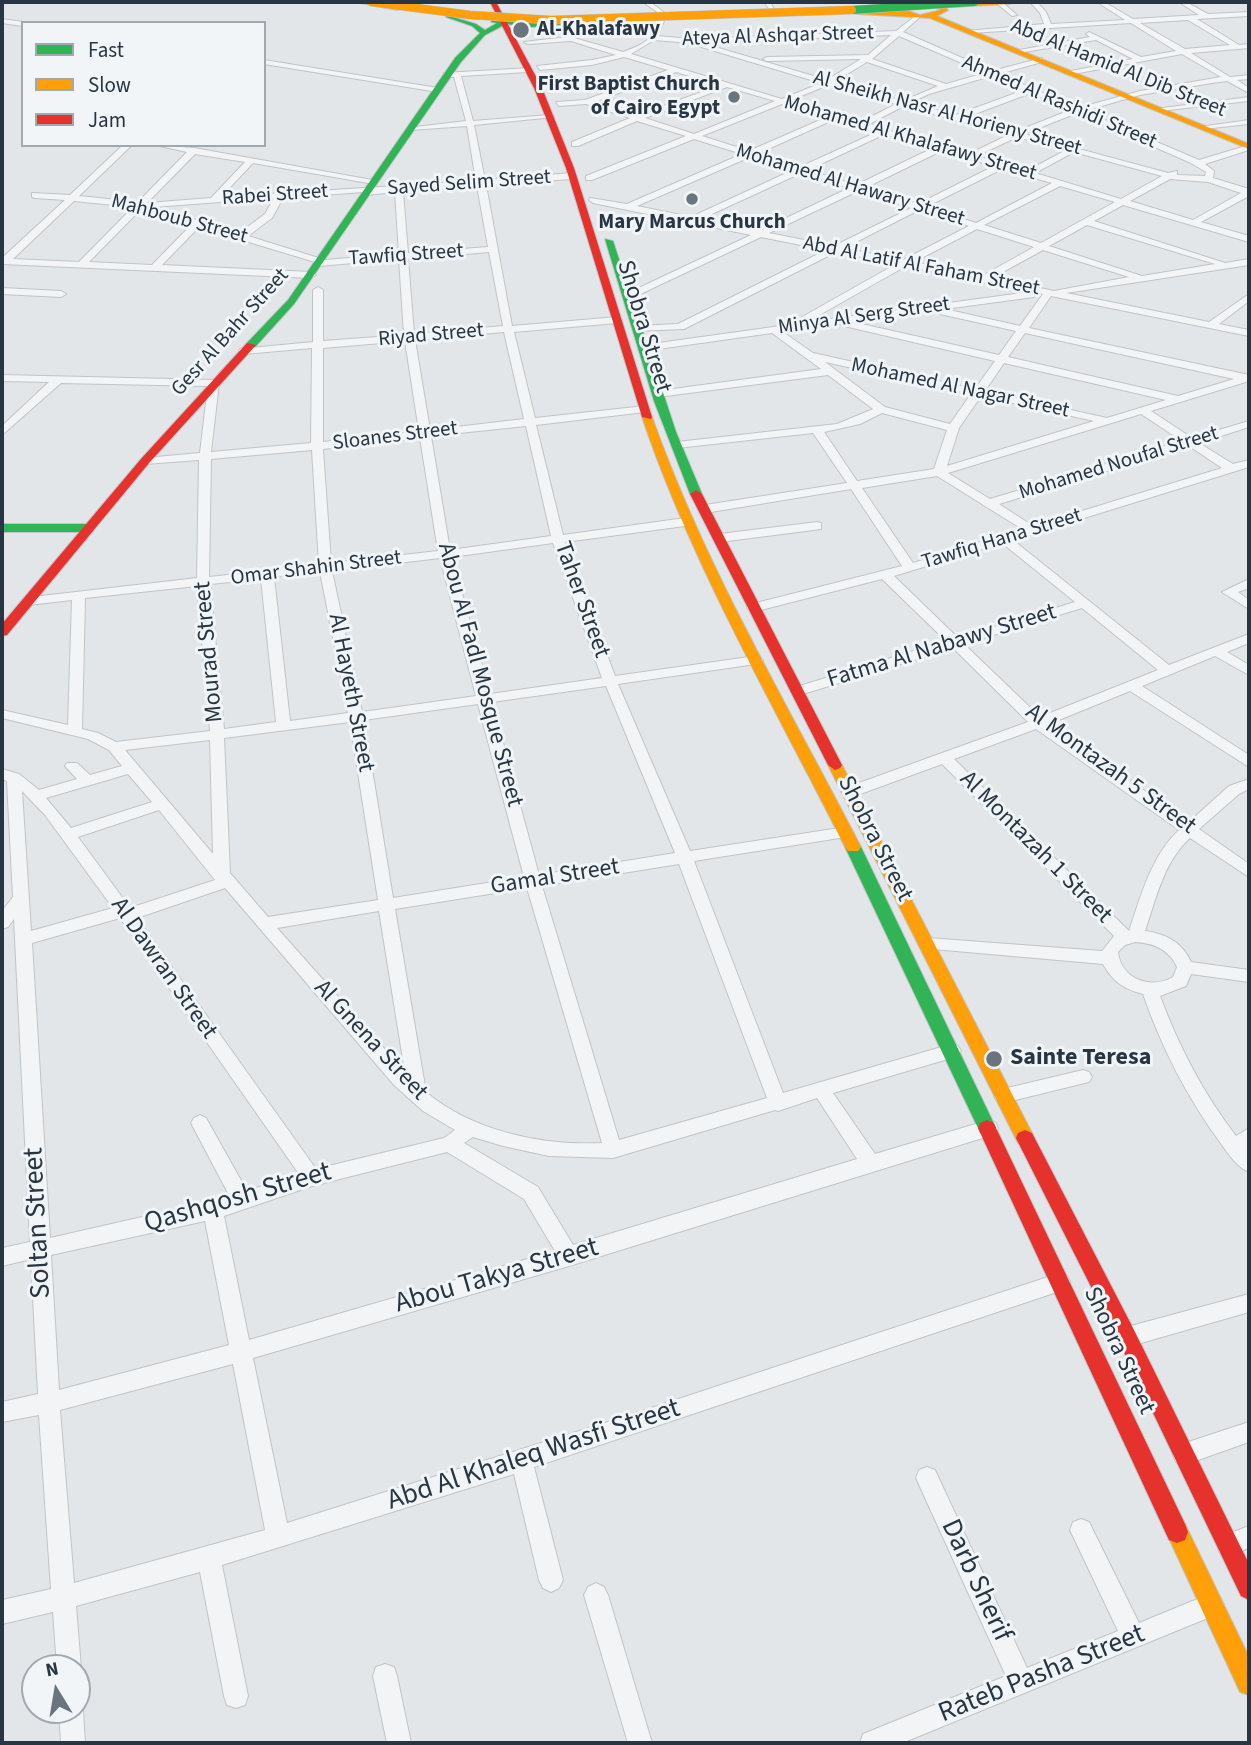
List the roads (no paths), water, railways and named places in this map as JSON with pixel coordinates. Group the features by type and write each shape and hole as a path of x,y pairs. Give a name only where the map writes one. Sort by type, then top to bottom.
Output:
{"main road":[{"path":"358,2 448,16 474,25 485,33"},
{"path":"371,2 470,15 551,20 803,13 974,2"},
{"path":"392,2 475,13 662,17 998,2 1012,9"},
{"path":"448,16 506,13 589,23 770,6 923,6"},
{"name":"Abd Al Hamid Al Dib Street","path":"923,6 970,32 1247,145"},
{"name":"Gesr Al Bahr Street","path":"2,632 145,461 317,272 370,187 452,74 453,63 506,13"},
{"name":"Shobra Street","path":"506,13 528,42 534,69"},
{"name":"Shobra Street","path":"506,13 554,110 575,144 589,178 593,200 629,296 657,394 688,477 928,944 1184,1454 1239,1541 1249,1588"},
{"name":"Shobra Street","path":"554,110 645,409 685,522 710,575 846,832 989,1128 1249,1684"},
{"path":"2,528 88,528"},
{"path":"697,547 711,548 721,540"},
{"path":"710,575 736,572"}],"street":[{"path":"452,74 534,69 623,55 656,38 661,31 662,17 646,2"},
{"path":"1033,2 1043,12 1048,26"},
{"path":"1100,2 1249,92"},
{"path":"1182,2 1206,16"},
{"path":"589,178 828,83 868,58 899,33 923,6"},
{"path":"970,32 1249,14"},
{"path":"1227,15 1249,27"},
{"path":"1188,17 1238,47"},
{"path":"2,20 21,24"},
{"path":"570,39 568,30 589,23"},
{"path":"1072,24 1141,60"},
{"name":"Ateya Al Ashqar Street","path":"656,38 686,41 899,33"},
{"name":"Ahmed Al Rashidi Street","path":"899,33 1198,163"},
{"path":"1018,51 1098,38"},
{"name":"Mohamed Al Khalafawy Street","path":"528,42 570,39 887,130 969,157 1249,239"},
{"name":"Al Sheikh Nasr Al Horieny Street","path":"686,41 828,83 1168,175 1209,179 1249,192"},
{"path":"1071,73 1180,51 1249,46"},
{"path":"751,60 868,58 945,86"},
{"path":"863,124 945,86 1038,60"},
{"path":"266,62 439,90"},
{"path":"586,102 675,70"},
{"name":"Taher Street","path":"452,74 470,123 508,329 558,539 610,680 685,858 778,1104"},
{"path":"969,157 1016,132 1075,110 1127,96 1249,77"},
{"path":"575,144 600,132 727,85"},
{"path":"959,117 1029,91"},
{"path":"1158,109 1249,99"},
{"name":"Mohamed Al Hawary Street","path":"411,128 470,123 554,110 586,102 1140,278"},
{"path":"628,206 836,116"},
{"path":"1203,127 1249,122"},
{"path":"678,226 887,130"},
{"path":"983,279 1168,175 1247,145"},
{"path":"4,261 126,147"},
{"path":"173,147 251,160 370,187"},
{"path":"629,296 941,148"},
{"path":"1028,174 1076,148"},
{"path":"81,265 194,150"},
{"path":"213,201 251,160"},
{"path":"1198,163 1210,171 1209,179"},
{"path":"638,329 677,328 1001,166"},
{"name":"Sayed Selim Street","path":"370,187 399,189 572,176"},
{"path":"791,327 905,263 1059,183"},
{"name":"Rabei Street","path":"139,206 370,187"},
{"name":"Abou Al Fadl Mosque Street","path":"399,189 409,337 445,554 533,881 613,1150"},
{"path":"1195,222 1249,192"},
{"name":"Mahboub Street","path":"35,195 111,200 139,206 240,237 317,272"},
{"path":"240,237 269,216 280,195"},
{"name":"Abd Al Latif Al Faham Street","path":"593,200 1249,333"},
{"path":"1087,222 1249,272"},
{"path":"153,268 197,223"},
{"name":"Tawfiq Street","path":"317,272 405,256 494,249"},
{"path":"4,261 317,272"},
{"name":"Minya Al Serg Street","path":"644,348 1249,262"},
{"name":"Al Hayeth Street","path":"317,272 317,446 325,568 356,717 417,1094"},
{"path":"2,291 61,294"},
{"path":"939,472 953,428 1049,292"},
{"path":"1211,325 1249,297"},
{"path":"929,308 1247,378"},
{"name":"Riyad Street","path":"244,351 617,320"},
{"path":"835,321 1180,400"},
{"path":"677,328 687,333 692,341"},
{"path":"774,330 881,409 953,428"},
{"name":"Mohamed Al Nagar Street","path":"810,356 1110,421"},
{"path":"657,394 831,371"},
{"path":"2,378 214,384"},
{"path":"705,509 939,472 1247,378"},
{"path":"2,432 59,379"},
{"name":"Mourad Street","path":"214,384 205,456 203,582 217,734 224,880"},
{"name":"Sloanes Street","path":"145,461 317,446 645,409"},
{"path":"677,445 817,430 856,422 881,409"},
{"path":"1142,411 1232,469"},
{"name":"Mohamed Noufal Street","path":"990,503 1249,424"},
{"path":"817,430 910,568"},
{"name":"Tawfiq Hana Street","path":"753,608 885,575 1006,540 1249,463"},
{"path":"939,472 1033,531"},
{"name":"Omar Shahin Street","path":"29,601 445,554 685,522"},
{"path":"721,540 817,526"},
{"path":"1006,540 1168,671"},
{"path":"267,574 284,726"},
{"name":"Al Montazah 5 Street","path":"885,575 1038,723 1249,872"},
{"path":"1249,583 1228,592 1249,605"},
{"path":"75,731 79,596"},
{"name":"Fatma Al Nabawy Street","path":"798,691 1085,603"},
{"path":"850,792 1038,723 1249,638"},
{"path":"1216,651 1249,671"},
{"path":"114,747 356,717 756,660"},
{"path":"1130,685 1249,762"},
{"name":"Al Gnena Street","path":"2,714 93,736 114,747 224,880 417,1094 441,1114 468,1129 502,1138 588,1153 613,1150 952,1051"},
{"name":"Al Montazah 1 Street","path":"945,758 1130,937"},
{"path":"72,766 87,781"},
{"path":"37,796 131,768"},
{"name":"Al Dawran Street","path":"8,775 37,796 126,913 312,1178"},
{"name":"Soltan Street","path":"8,775 10,870 7,913 22,940 49,1403 68,1654"},
{"path":"1130,937 1160,867 1176,842 1234,790 1249,784"},
{"path":"67,835 162,804"},
{"name":"Gamal Street","path":"263,924 846,832"},
{"path":"22,940 126,913 224,880"},
{"path":"1130,937 1151,937 1167,944 1180,955 1185,967 1183,977 1176,985 1150,990 1127,982 1112,967 1110,958 1113,946 1130,937"},
{"path":"928,944 1110,958"},
{"path":"1185,967 1249,976"},
{"path":"1150,990 1181,1069 1242,1142 1249,1164"},
{"path":"1003,1096 1083,1077"},
{"path":"822,1091 870,1163"},
{"path":"200,1123 242,1200"},
{"name":"Abou Takya Street","path":"2,1412 49,1403 242,1351 569,1257 989,1128"},
{"name":"Qashqosh Street","path":"2,1257 213,1211 312,1178 449,1144 468,1129"},
{"path":"449,1144 531,1193 569,1257"},
{"path":"213,1211 278,1537"},
{"name":"Abd Al Khaleq Wasfi Street","path":"2,1612 64,1599 209,1559 522,1462 1060,1282"},
{"path":"1127,1337 1249,1303"},
{"path":"1184,1454 1249,1432"},
{"path":"522,1462 551,1580"},
{"name":"Darb Sherif","path":"928,1478 1022,1683"},
{"path":"1081,1530 1134,1638"},
{"path":"209,1559 236,1696"},
{"path":"596,1595 640,1743"},
{"name":"Rateb Pasha Street","path":"874,1743 1212,1605"},
{"path":"385,1676 399,1743"},
{"path":"72,1724 73,1743"}],"place":[{"name":"Al-Khalafawy","path":"521,30"},
{"name":"First Baptist Church of Cairo Egypt","path":"734,97"},
{"name":"Mary Marcus Church","path":"692,199"},
{"name":"Sainte Teresa","path":"994,1059"}]}
